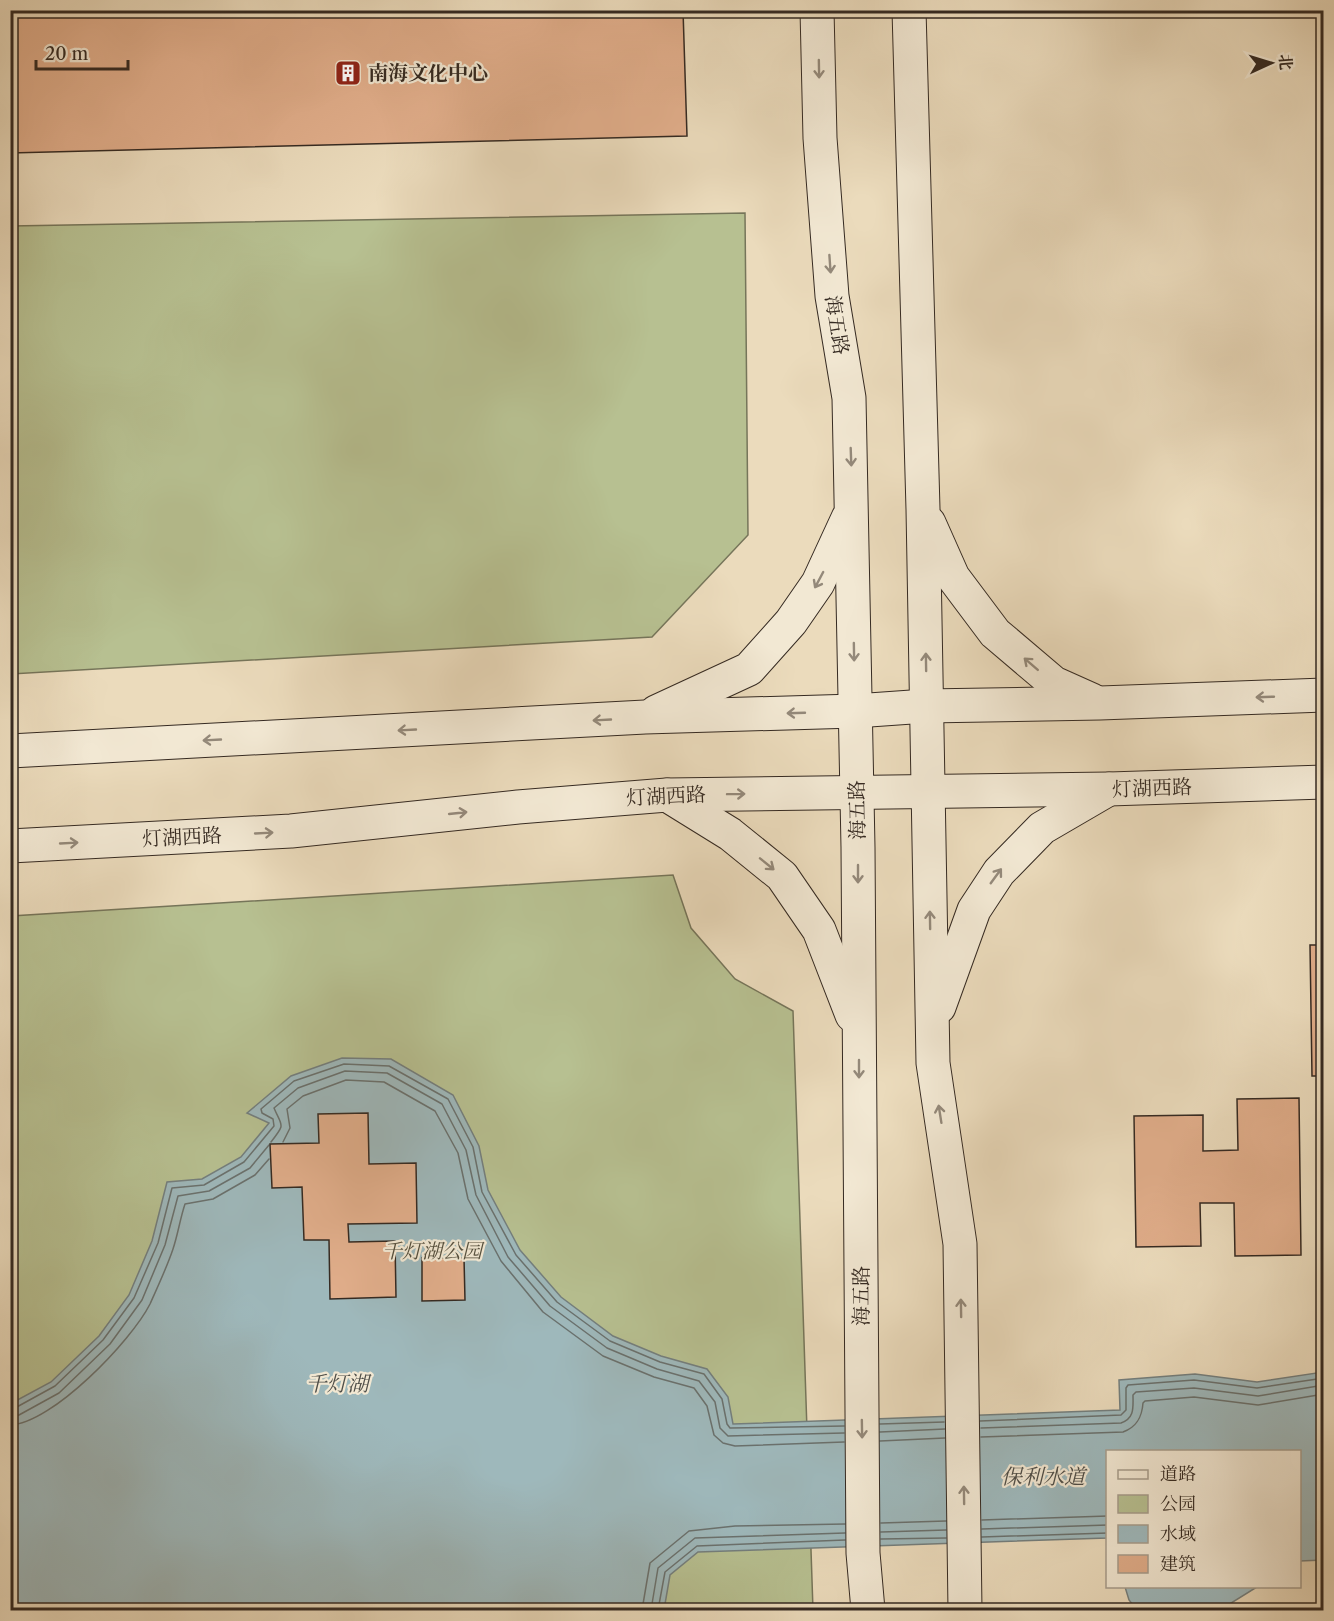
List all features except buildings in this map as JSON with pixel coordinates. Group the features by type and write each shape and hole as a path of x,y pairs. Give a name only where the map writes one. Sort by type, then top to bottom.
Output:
{"main road":[{"name":"海五路","path":"818,10 820,138 832,296 849,398 857,792 863,1553 868,1611"},
{"path":"909,10 923,509 933,1063 960,1244 965,1611"},
{"path":"645,717 749,669 791,622 818,584 852,508"},
{"path":"923,509 953,577 995,633 1054,683 1100,703"},
{"path":"10,751 645,717 855,711 927,706 1100,703 1323,695"},
{"name":"灯湖西路","path":"10,846 291,831 518,807 667,795 1108,789 1323,782"},
{"path":"932,1026 974,910 999,872 1042,828 1108,789"},
{"path":"667,795 730,834 782,876 819,930 859,1033"}],"green space":[{"path":"745,213 748,535 652,637 11,674 11,226"},
{"name":"千灯湖公园","path":"673,875 691,928 735,979 793,1011 813,1610 11,1610 11,916"}],"water":[{"name":"千灯湖","path":"342,1058 391,1059 453,1095 479,1146 488,1190 520,1250 561,1297 613,1336 661,1356 707,1369 728,1397 733,1424 1120,1410 1119,1380 1195,1374 1257,1382 1323,1372 1323,1560 1301,1561 1301,1450 1106,1450 1106,1538 698,1552 670,1575 664,1610 11,1610 10,1404 51,1382 99,1336 129,1295 152,1241 167,1182 202,1179 241,1157 269,1123 247,1113 291,1076"},
{"path":"1126,1588 1255,1588 1220,1610 1137,1610 1129,1600"}],"place":[{"name":"南海文化中心","path":"348,73"}],"water label":[{"name":"保利水道","path":"1043,1477"}]}
